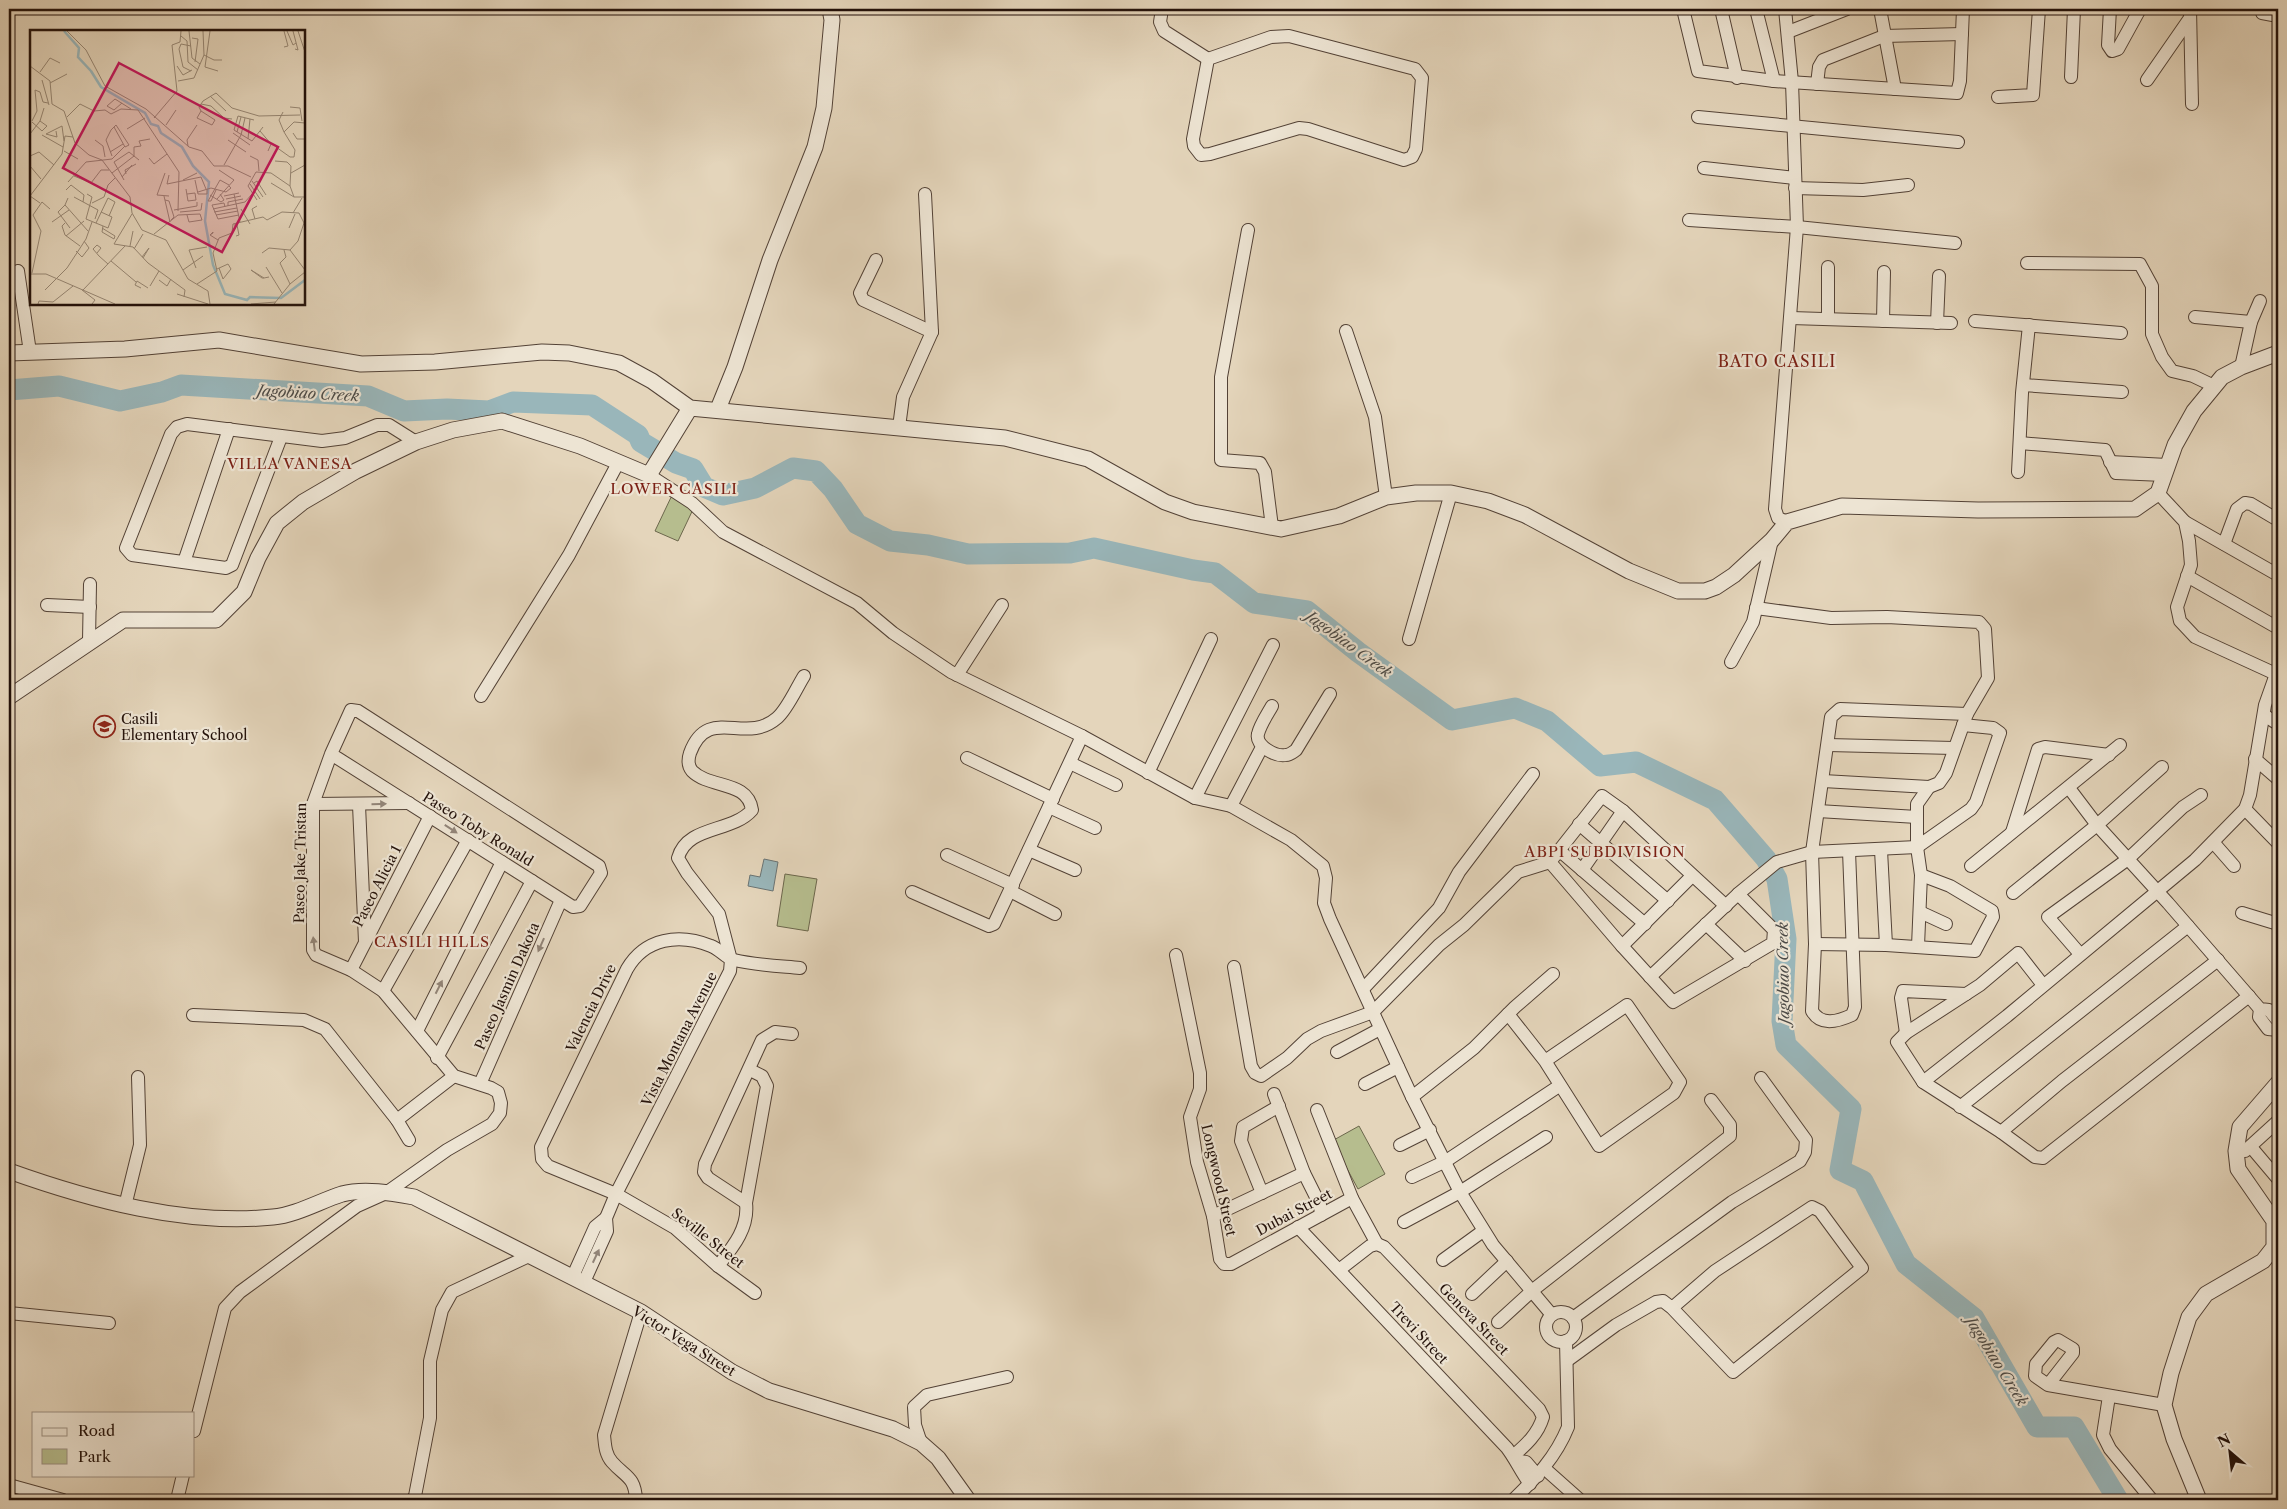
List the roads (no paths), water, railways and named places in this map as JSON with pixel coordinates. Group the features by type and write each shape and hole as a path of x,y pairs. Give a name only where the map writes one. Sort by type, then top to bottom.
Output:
{"street":[{"path":"718,409 735,367 770,260 815,147 824,108 832,20 830,9"},
{"path":"1162,9 1160,22 1164,30 1208,59"},
{"path":"1683,9 1698,72 1737,78 1957,93 1960,88 1963,9"},
{"path":"1722,9 1737,78"},
{"path":"1756,9 1774,81"},
{"path":"1784,9 1792,82 1797,228 1775,509 1778,518 1787,522"},
{"path":"1788,32 1847,9"},
{"path":"1880,9 1895,89"},
{"path":"1998,97 2033,95 2039,9"},
{"path":"2071,77 2074,9"},
{"path":"2110,9 2108,45 2112,51 2118,49 2140,9"},
{"path":"2262,13 2278,16"},
{"path":"2147,80 2190,14"},
{"path":"2190,14 2192,104"},
{"path":"1817,84 1819,67 1823,60 1884,36 1962,34"},
{"path":"1289,36 1415,68 1422,78 1416,149 1407,160 1308,129 1299,128 1201,155 1196,151 1193,139 1208,59 1271,37 1289,36"},
{"path":"1698,117 1958,142"},
{"path":"1704,168 1795,183 1863,190 1908,185"},
{"path":"899,427 903,397 932,332 926,194"},
{"path":"1689,220 1954,243"},
{"path":"1248,230 1221,377 1221,460 1260,464 1265,472 1272,528"},
{"path":"876,260 860,293 863,300 932,332"},
{"path":"2027,263 2140,264 2152,286 2152,334 2162,357 2172,371 2193,376 2214,386"},
{"path":"1828,267 1828,320"},
{"path":"18,271 30,352"},
{"path":"1883,321 1884,272"},
{"path":"1937,323 1939,276"},
{"path":"2241,366 2251,322 2260,301"},
{"path":"2195,317 2251,322"},
{"path":"1791,318 1951,323"},
{"path":"1976,321 2122,333"},
{"path":"2018,472 2023,385 2029,325"},
{"path":"1346,331 1375,417 1386,497"},
{"path":"9,353 124,349 219,340 361,364 435,362 542,352 569,353 619,363 652,381 690,408 718,409 1005,438 1088,459 1165,502 1193,512 1272,528 1281,529 1312,524 1386,497 1416,493 1452,493 1488,501 1525,515 1629,571 1678,591 1705,590 1716,587 1734,574 1772,540 1787,522 1842,506 1978,510 2136,509 2158,492 2175,445 2194,411 2222,377 2241,366 2278,353"},
{"path":"2023,385 2122,392"},
{"path":"653,470 690,408"},
{"path":"9,697 122,620 216,620 244,592 258,558 277,523 303,502 348,475 416,442 453,430 502,421 580,446 618,463 653,470 723,532 857,603 894,634 957,675 1082,736 1148,774 1195,798 1231,806 1291,840 1323,866 1326,878 1324,903 1380,1029 1460,1192 1483,1231 1552,1315"},
{"path":"280,437 232,565 226,568 132,556 126,548 171,434 177,427 187,424 322,441 345,438 377,425 389,425 416,442"},
{"path":"184,562 229,429"},
{"path":"2020,443 2105,450 2110,462 2166,470"},
{"path":"481,696 569,555 618,463"},
{"path":"2158,492 2185,522 2278,575"},
{"path":"1409,639 1452,493"},
{"path":"2224,544 2236,509 2245,503 2251,504 2278,520"},
{"path":"1924,1082 2156,892 2213,842 2245,809 2264,715 2277,675 2218,648 2186,630 2180,621 2177,608 2191,565 2185,522"},
{"path":"1731,662 1752,622 1772,540"},
{"path":"2187,576 2278,628"},
{"path":"89,641 90,584"},
{"path":"48,605 90,607"},
{"path":"957,675 1002,605"},
{"path":"1756,608 1832,618 1887,617 1979,622 1985,629 1988,678 1965,719 1946,773 1939,783 1929,787 1822,781"},
{"path":"1148,774 1211,638"},
{"path":"1195,798 1273,645"},
{"name":"Vista Montana Avenue","path":"578,1279 596,1227 606,1218 616,1194 730,971 731,960 719,914 687,874 678,858 680,850 688,840 741,821 752,810 751,804 750,799 743,792 699,776 689,766 689,758 698,736 704,731 717,727 747,730 778,718 804,676"},
{"path":"1272,706 1257,735 1262,747 1283,756 1296,750 1330,694"},
{"name":"Paseo Jake Tristan","path":"351,970 316,955 313,950 313,804 331,754 352,710 358,711 599,866 601,873 580,906 573,907 561,900"},
{"path":"1650,976 1738,894 1777,862 1812,852 1917,847 1971,808 1976,802 2000,733 1994,728 1965,719 1840,710 1831,716 1812,852 1815,944 1812,1011 1816,1017 1822,1020 1838,1022 1852,1015 1856,1007 1849,851"},
{"path":"2264,715 2278,724"},
{"path":"912,892 989,926 996,922 1082,736"},
{"path":"1828,745 1954,748"},
{"path":"1971,866 2120,745"},
{"path":"1231,806 1262,747"},
{"path":"2012,832 2038,749 2045,747 2109,755"},
{"path":"331,754 409,803"},
{"path":"967,758 1095,828"},
{"path":"2255,760 2278,779"},
{"path":"1070,762 1116,785"},
{"path":"2013,893 2097,825 2162,767"},
{"path":"1363,989 1439,908 1459,872 1533,774"},
{"path":"1918,946 1921,875 1917,847 1917,804 1929,787"},
{"path":"2069,788 2097,825 2260,1009 2269,1010 2278,1021 2278,1030"},
{"path":"2080,954 2048,917 2128,859 2183,807 2201,795"},
{"path":"1234,967 1251,1066 1255,1073 1261,1076 1287,1058 1307,1039 1321,1031 1373,1012 1439,945 1464,925 1518,872 1550,862 1602,796 1623,811 1726,906"},
{"name":"Paseo Toby Ronald","path":"313,804 409,803 561,900"},
{"path":"359,805 365,944"},
{"path":"2245,809 2278,843"},
{"path":"1582,870 1623,811"},
{"path":"1818,811 1917,817"},
{"name":"Paseo Alicia 1","path":"351,970 430,816"},
{"path":"1579,824 1668,901"},
{"path":"384,991 468,840"},
{"path":"2213,842 2234,866"},
{"path":"1029,850 1075,870"},
{"path":"1881,850 1886,945"},
{"path":"1560,851 1644,924"},
{"path":"947,855 1012,888 1054,914"},
{"path":"417,1031 502,862"},
{"path":"1550,862 1673,1002 1774,943 1775,934 1772,928 1738,894"},
{"path":"1815,944 1918,946 1975,951 1993,917 1990,909 1950,886 1921,875"},
{"path":"1622,946 1692,876"},
{"path":"437,1058 532,881"},
{"name":"Paseo Jasmin Dakota","path":"480,1084 561,900"},
{"path":"1920,912 1946,924"},
{"path":"2242,913 2278,924"},
{"path":"1706,924 1745,961"},
{"path":"1960,1107 2188,926"},
{"name":"Valencia Drive","path":"616,1194 548,1166 542,1159 541,1147 627,969 643,949 656,942 676,939 714,946 731,960 800,968"},
{"path":"2043,985 2018,953 1966,994 1906,1033 1898,1042 1924,1082 2001,1132 2035,1157 2043,1158 2249,996"},
{"name":"Longwood Street","path":"1176,956 1200,1072 1200,1089 1190,1117 1197,1162 1213,1216 1220,1260 1224,1264"},
{"path":"2001,1132 2062,1081 2218,960"},
{"path":"195,1428 225,1308 240,1292 357,1206 386,1193 447,1150 492,1124 500,1113 501,1103 498,1092 454,1076 437,1058 384,991 351,970"},
{"path":"1412,1097 1474,1048 1508,1014 1553,974"},
{"path":"1906,1033 1901,998 1903,991 1966,994"},
{"path":"1508,1014 1545,1061 1559,1086 1599,1146 1674,1093 1680,1082 1627,1005 1545,1061"},
{"path":"193,1015 304,1020 325,1029 397,1120 409,1140"},
{"path":"1337,1052 1380,1029"},
{"path":"746,1202 708,1178 704,1172 709,1154 750,1070 762,1040 775,1032 792,1034"},
{"path":"1365,1084 1398,1067"},
{"path":"718,1266 736,1244 747,1215 746,1202 767,1086 762,1076 750,1070"},
{"path":"397,1120 454,1076"},
{"path":"124,1206 140,1145 138,1077"},
{"path":"1573,1318 1732,1202 1800,1161 1805,1152 1806,1140 1761,1078"},
{"path":"2198,1500 2174,1439 2164,1405 2171,1373 2189,1317 2206,1294 2263,1261 2274,1247 2274,1222 2238,1169 2236,1151 2240,1127 2278,1083"},
{"path":"1412,1177 1446,1161 1559,1086"},
{"path":"1262,1192 1241,1141 1240,1132 1243,1126 1277,1100 1304,1173 1320,1205 1321,1214"},
{"path":"1498,1322 1533,1290 1730,1136 1730,1125 1711,1100"},
{"path":"1317,1110 1352,1198 1377,1244 1370,1246 1339,1270"},
{"path":"2236,1151 2245,1151 2251,1147 2278,1121"},
{"path":"1400,1145 1430,1130"},
{"path":"1404,1222 1460,1192 1546,1137"},
{"path":"2251,1147 2278,1179"},
{"name":"Victor Vega Street","path":"9,1171 60,1189 124,1206 220,1219 275,1217 344,1194 386,1193 414,1197 641,1312 732,1372 769,1391 893,1429 921,1443 938,1458 968,1500"},
{"path":"1213,1216 1304,1173"},
{"name":"Seville Street","path":"616,1194 675,1228 718,1266 755,1293"},
{"name":"Dubai Street","path":"1224,1264 1231,1264 1352,1198"},
{"path":"1568,1360 1616,1325 1656,1302 1663,1302 1672,1308 1733,1372 1862,1268 1820,1211 1812,1207 1716,1271 1672,1308"},
{"name":"Trevi Street","path":"1298,1227 1515,1458 1518,1468 1537,1476 1580,1500"},
{"path":"1443,1260 1483,1231"},
{"name":"Geneva Street","path":"1377,1244 1384,1247 1539,1409 1543,1417 1540,1426 1515,1458"},
{"path":"412,1500 430,1418 430,1361 442,1310 452,1292 531,1255"},
{"path":"1472,1294 1507,1261"},
{"path":"636,1500 631,1478 611,1461 606,1451 604,1435 641,1312"},
{"path":"1559,1312 1573,1318 1576,1326 1574,1335 1566,1341 1558,1342 1550,1338 1546,1330 1547,1322 1552,1315 1559,1312"},
{"path":"9,1313 109,1323"},
{"path":"1513,1500 1537,1476 1563,1441 1568,1427 1568,1360 1566,1341"},
{"path":"921,1443 915,1426 914,1407 927,1395 1007,1377"},
{"path":"2048,1384 2164,1405"},
{"path":"2109,1396 2103,1435 2110,1449 2152,1500"},
{"path":"177,1500 183,1476"},
{"path":"9,1485 63,1500"}],"water":[{"path":"764,859 778,862 773,891 748,886 750,875 760,877"}],"waterway":[{"name":"Jagobiao Creek","path":"9,390 59,386 120,401 162,392 181,385 368,396 404,411 447,409 489,411 513,402 592,405 638,435 641,442 676,463 693,469 704,487 723,495 755,488 793,468 816,471 833,489 857,524 890,541 928,545 968,554 1070,553 1094,548 1193,570 1215,573 1254,603 1307,611 1358,652 1452,720 1515,708 1547,721 1600,766 1636,762 1715,800 1766,859 1777,879 1786,939 1782,1021 1786,1045 1851,1109 1840,1170 1863,1181 1906,1264 1974,1318 2037,1427 2074,1427 2118,1500"}],"place":[{"name":"Casili Elementary School","path":"105,727"}],"district":[{"name":"BATO CASILI","path":"1777,361"},
{"name":"VILLA VANESA","path":"290,463"},
{"name":"LOWER CASILI","path":"674,488"},
{"name":"ABPI SUBDIVISION","path":"1605,851"},
{"name":"CASILI HILLS","path":"432,941"}]}
